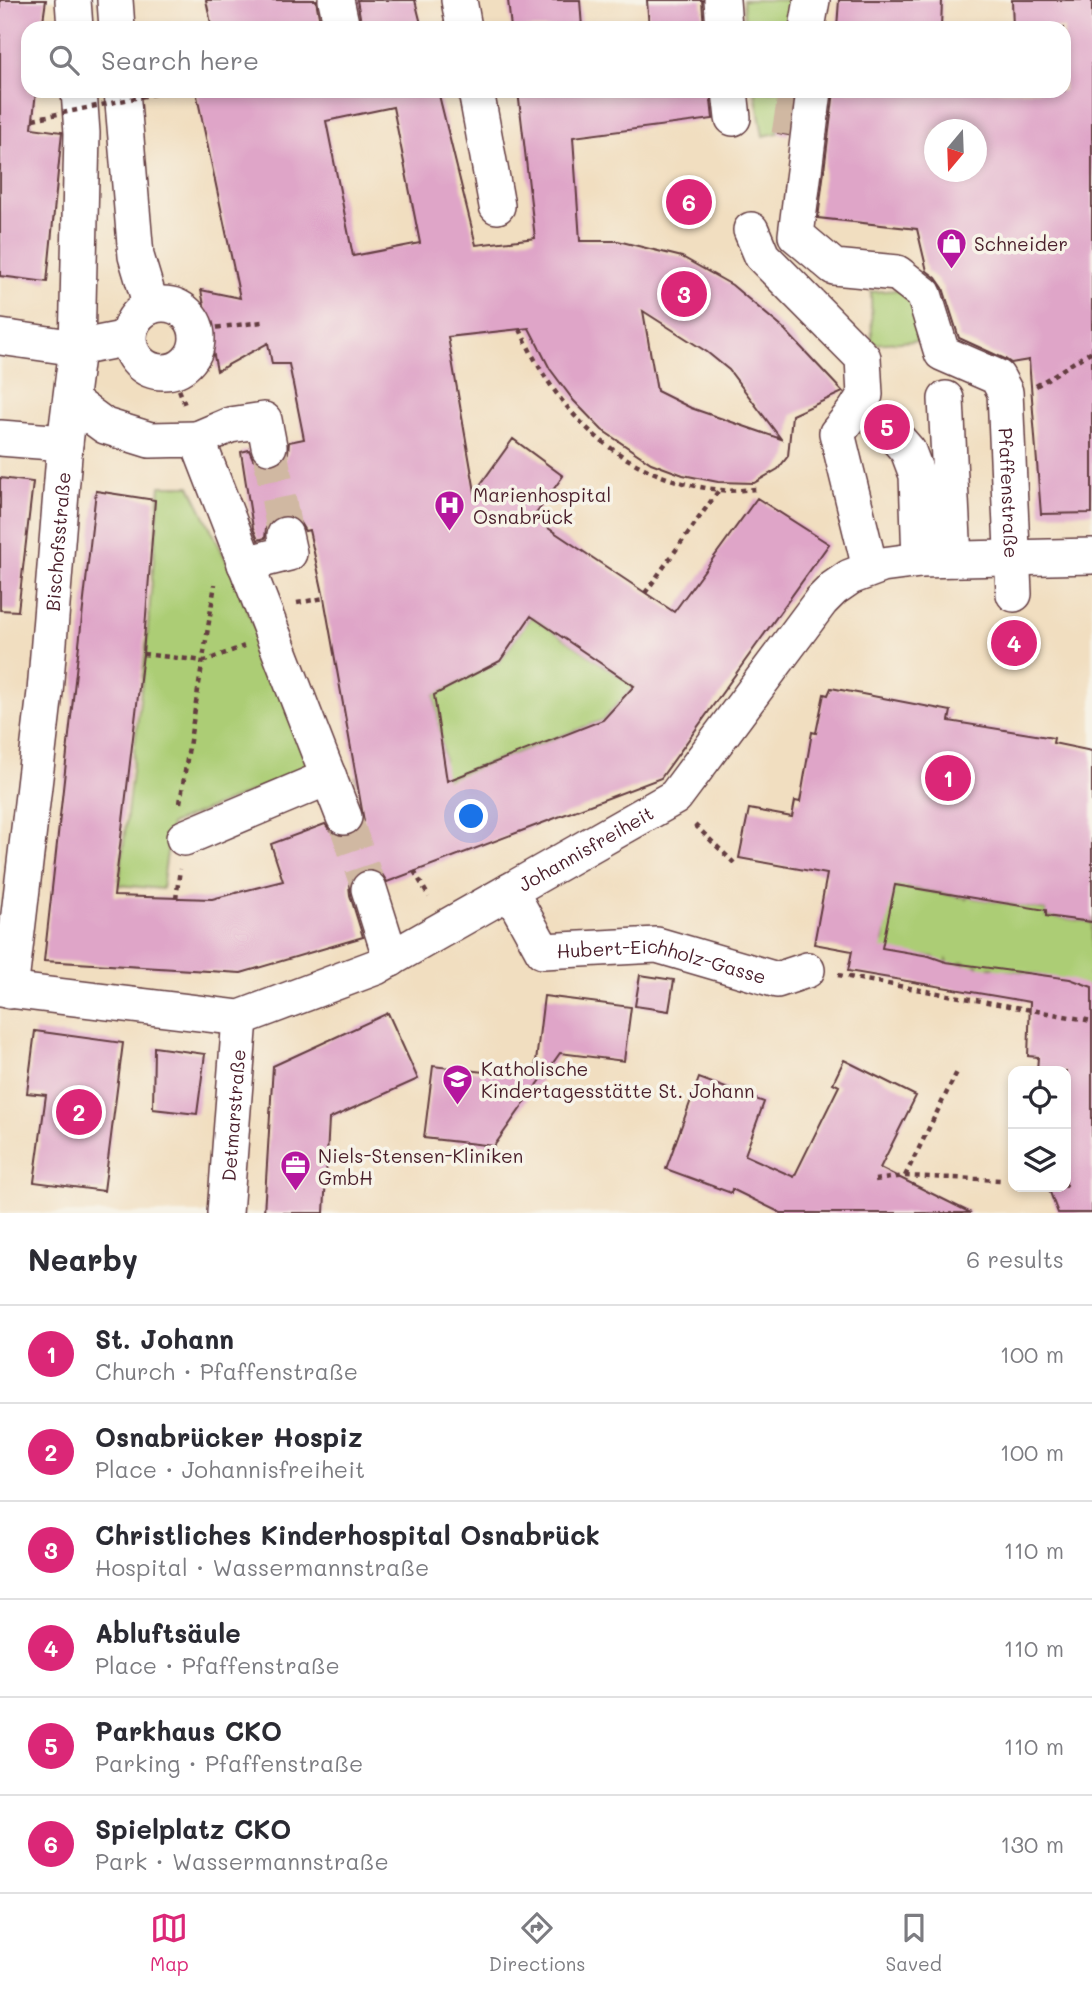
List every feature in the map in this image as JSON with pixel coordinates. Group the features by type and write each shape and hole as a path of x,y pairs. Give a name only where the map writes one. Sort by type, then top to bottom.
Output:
{"street":[{"path":"73,0 74,21"},
{"path":"115,0 116,21"},
{"path":"336,0 340,21"},
{"path":"459,0 463,21"},
{"path":"722,0 724,21"},
{"path":"808,21 812,0"},
{"path":"819,0 820,21"},
{"name":"Bischofsstraße","path":"5,990 45,692 65,443 77,348 82,133 80,98"},
{"path":"123,98 136,256 151,306"},
{"path":"476,98 496,206"},
{"path":"813,98 796,235 834,267 897,273 924,294 943,353 996,377 1005,392"},
{"path":"751,230 762,256 863,358 865,395 837,433 870,568"},
{"path":"166,304 178,307 192,319 197,330 197,344 192,356 183,366 172,371 149,369 138,362 131,352 128,338 130,326 140,312 151,306 166,304"},
{"path":"0,337 77,348 128,338"},
{"name":"Pfaffenstraße","path":"1005,392 1014,594"},
{"path":"946,399 954,559"},
{"path":"71,401 106,426 150,440 197,439 230,425 264,420 269,446"},
{"path":"887,427 908,451 917,475 919,560"},
{"path":"0,438 65,443"},
{"path":"197,439 230,571 273,634 344,817"},
{"path":"230,571 289,553 285,535"},
{"name":"Johannisfreiheit","path":"5,990 240,1018 391,959 675,797 811,613 834,588 870,568 919,560 1092,556"},
{"path":"184,838 329,777"},
{"path":"369,888 391,959"},
{"name":"Hubert-Eichholz-Gasse","path":"510,891 543,951 657,944 777,981 807,970"},
{"name":"Detmarstraße","path":"225,1213 240,1018"}],"path":[{"path":"33,119 135,98"},
{"path":"197,330 262,322"},
{"path":"520,328 540,370 559,398 597,438 643,468 682,483 719,490 759,489"},
{"path":"1005,392 1031,389 1092,351"},
{"path":"645,593 719,490"},
{"path":"176,899 184,838 177,826 184,768 205,661 230,571"},
{"path":"143,654 205,661 273,634"},
{"path":"695,825 734,863"},
{"path":"807,970 1092,1021"},
{"path":"905,1176 957,1072"},
{"path":"875,1180 905,1176 1002,1180"}],"green space":[{"path":"743,0 791,0 792,21 744,21"},
{"path":"756,98 783,98 778,133 763,136"},
{"path":"898,290 917,302 929,340 872,344 871,292"},
{"path":"160,486 190,486 234,576 311,768 171,824 162,889 119,885 147,638"},
{"path":"531,616 634,686 603,720 367,809 355,777 444,761 434,695 500,661"},
{"path":"891,879 911,888 966,900 968,897 1046,910 1046,916 1090,922 1092,918 1092,973 1089,975 1092,976 1091,989 1029,973 992,972 993,968 990,967 989,971 978,969 978,965 975,969 963,967 964,962 961,962 960,966 949,964 947,960 946,964 935,962 933,957 877,952 884,940"}],"building":[{"path":"0,0 46,0 43,21 21,21 21,98 35,98 32,128 62,132 47,282 0,276"},
{"path":"206,0 316,0 320,21 210,21"},
{"path":"357,0 415,0 420,21 361,21"},
{"path":"508,0 580,0 582,21 510,21"},
{"path":"647,0 702,0 704,21 648,21"},
{"path":"839,0 942,0 941,21 838,21"},
{"path":"1012,0 1092,0 1092,513 1041,514 1029,360 1011,363 959,338 943,288 927,271 917,229 818,218 833,98 1071,98 1071,21 1013,21"},
{"path":"197,98 440,98 476,245 535,238 519,98 711,98 713,119 573,137 580,241 618,241 682,257 732,285 784,329 843,392 792,415 788,456 778,469 754,483 718,482 683,475 651,463 602,430 574,401 550,369 529,328 448,337 475,492 513,439 563,476 533,518 674,612 757,498 829,544 661,778 387,882 382,874 374,870 362,870 354,876 349,885 363,937 241,973 44,961 96,491 155,500 143,654 114,896 212,899 283,881 271,844 325,824 332,833 342,837 351,836 359,830 364,821 324,598 309,530 305,531 299,521 290,516 281,515 272,520 266,528 265,538 258,540 253,528 241,452 249,450 253,459 262,465 273,466 283,461 288,453 289,442 304,439 289,364 272,364 268,343 217,371 201,290 240,298","holes":["393,107 420,243 353,256 326,121","643,311 707,352 729,370 781,439 691,408 657,391","531,616 634,686 603,720 447,781 434,695 500,661"]},
{"path":"783,98 793,98 788,135 778,133"},
{"path":"0,478 33,482 18,611 0,610"},
{"path":"831,688 951,711 949,721 1054,738 1053,743 1092,751 1092,922 1046,916 1046,910 895,885 882,948 929,956 946,962 1070,979 1092,987 1092,1213 1058,1213 1050,1192 1071,1192 1071,1066 1037,1066 1038,1057 1028,1056 1030,1002 848,971 852,951 814,944 827,874 739,858 749,809 792,817 795,801 800,802 812,732 816,733 824,694 828,695"},
{"path":"640,975 674,980 669,1011 635,1006"},
{"path":"544,996 631,1007 624,1061 560,1053 494,1146 424,1138 433,1066 534,1078"},
{"path":"388,1013 418,1079 329,1119 324,1213 264,1213 273,1066"},
{"path":"35,1031 123,1043 104,1191 34,1182 46,1095 27,1093"},
{"path":"154,1047 205,1054 197,1114 153,1109"},
{"path":"844,1060 916,1096 880,1168 971,1213 781,1213 732,1189 731,1193 666,1169 699,1078 764,1102 745,1155 794,1177 839,1086 833,1083"}],"tunnel":[{"path":"789,135 795,98"},
{"path":"269,446 285,535"},
{"path":"344,817 369,889"}],"place":[{"name":"Spielplatz CKO","path":"689,202"},
{"name":"Schneider","path":"951,270"},
{"name":"Christliches Kinderhospital Osnabrück","path":"684,294"},
{"name":"Parkhaus CKO","path":"887,427"},
{"name":"Marienhospital Osnabrück","path":"450,532"},
{"name":"Abluftsäule","path":"1014,643"},
{"name":"St. Johann","path":"948,778"},
{"name":"Katholische Kindertagesstätte St. Johann","path":"458,1106"},
{"name":"Osnabrücker Hospiz","path":"79,1112"},
{"name":"Niels-Stensen-Kliniken GmbH","path":"295,1193"}]}
